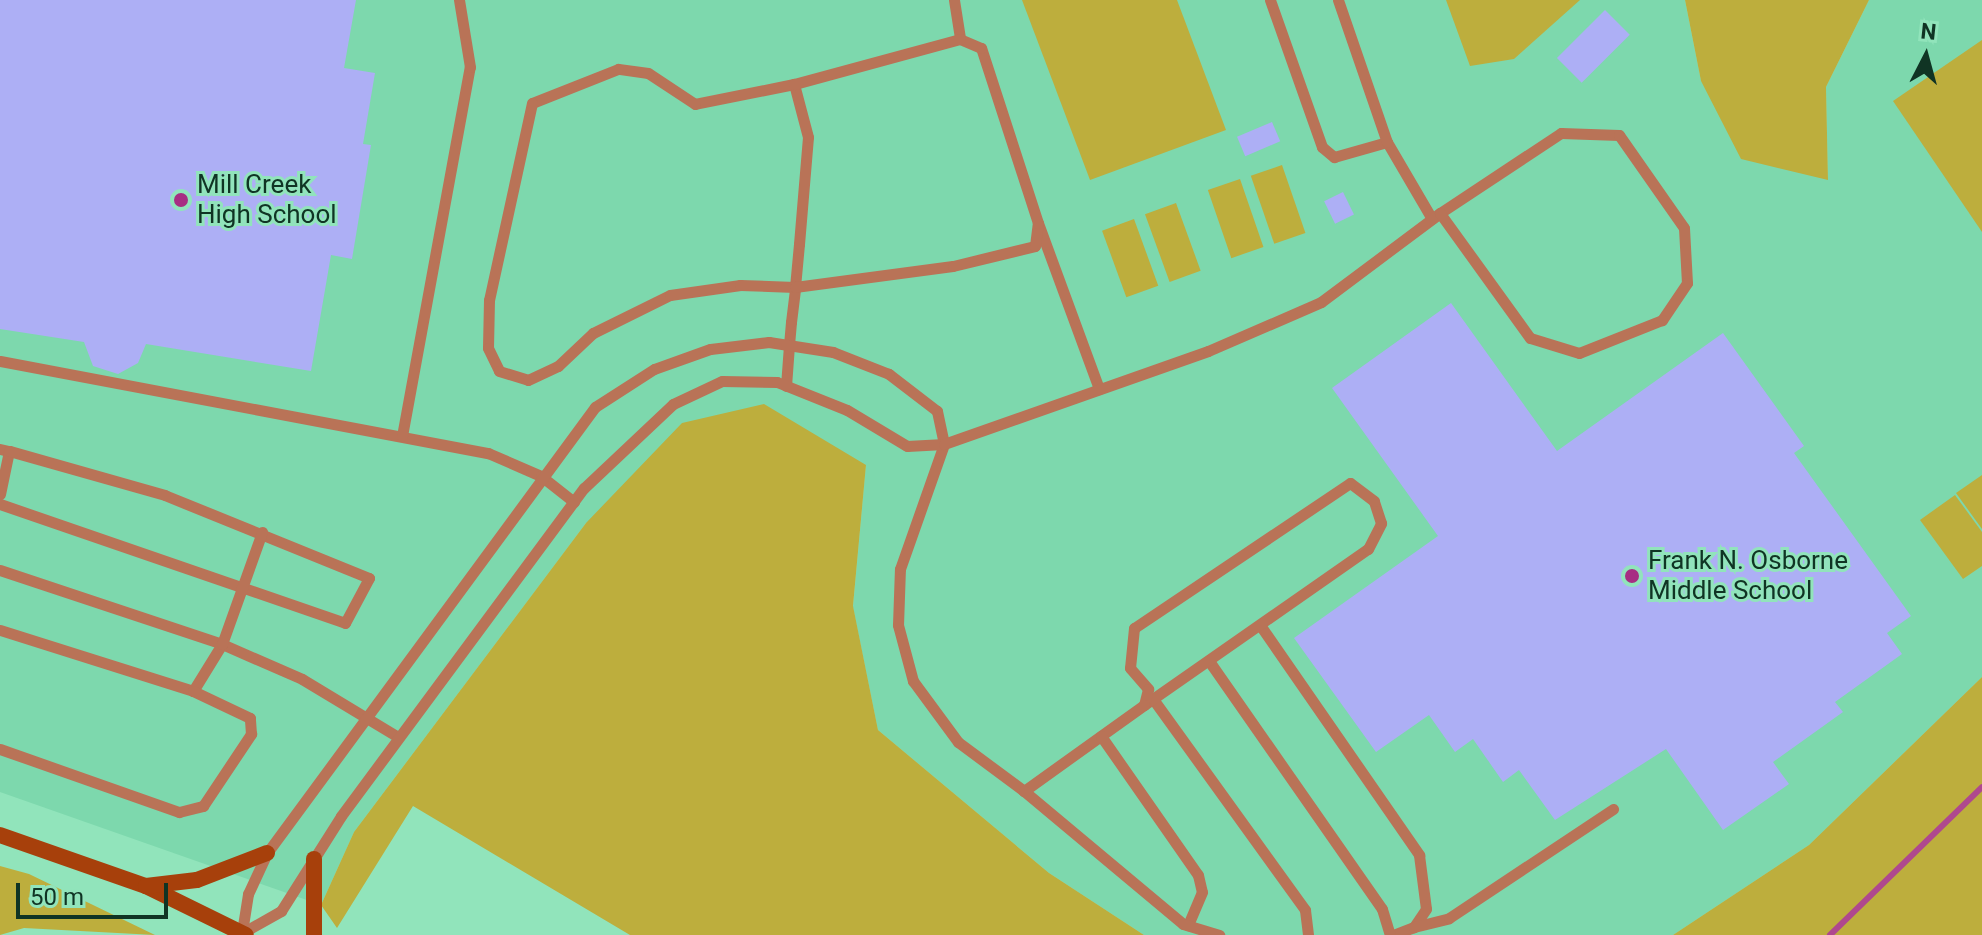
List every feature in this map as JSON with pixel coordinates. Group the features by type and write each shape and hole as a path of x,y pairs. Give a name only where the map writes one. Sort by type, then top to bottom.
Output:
{"main road":[{"path":"0,835 146,886 244,934"},
{"path":"146,886 197,880 267,853"},
{"path":"314,859 314,935"}],"lane":[{"path":"402,436 470,67 459,0"},
{"path":"954,0 960,39"},
{"path":"1270,0 1322,147 1334,157 1387,142"},
{"path":"244,934 281,911 398,737 574,502 673,404 722,381 786,386 847,410 907,446 944,444 1099,389 1321,302 1436,216 1561,133 1619,135 1684,228 1687,283 1662,320 1579,353 1530,338 1436,216 1387,142 1338,0"},
{"path":"1038,223 1035,246 953,266 795,287 740,285 670,295 593,333 558,366 528,380 499,371 488,348 489,300 532,103 618,69 648,73 695,104 794,84 960,39 981,48 1038,223 1099,389"},
{"path":"786,386 808,137 794,84"},
{"path":"244,934 248,894 267,853 364,714 595,407 654,369 710,349 789,345 833,352 889,374 937,411 944,444 900,569 898,625 913,681 958,742 1024,791 1188,925 1219,935"},
{"path":"0,361 488,453 541,476 574,502"},
{"path":"0,494 4,450 165,495 369,578 345,623 243,585 0,504"},
{"path":"1024,791 1148,702 1368,549 1381,523 1374,501 1350,483 1134,628 1130,668 1148,689 1148,702 1305,910 1308,935"},
{"path":"193,691 222,644 262,532"},
{"path":"0,570 222,644 364,714 398,737"},
{"path":"1260,625 1419,855 1426,909 1414,927"},
{"path":"0,630 193,691 250,718 251,734 203,806 179,812 0,749"},
{"path":"1209,661 1382,909 1391,935 1449,918 1613,809"},
{"path":"1101,736 1198,875 1202,892 1188,925"}],"shaded area":[{"path":"0,0 1685,0 1701,81 1828,179 1826,87 1869,0 1982,0 1982,677 1809,845 1673,935 1144,935 1049,873 878,730 853,607 866,465 586,523 354,832 321,905 0,792"},
{"path":"1022,0 1177,0 1226,130 1090,180"},
{"path":"1446,0 1580,0 1514,59 1470,66"},
{"path":"1685,0 1869,0 1826,87 1828,180 1741,159 1701,81"},
{"path":"1982,40 1982,232 1893,101"},
{"path":"1282,165 1305,233 1274,244 1251,176"},
{"path":"1240,179 1263,247 1231,258 1208,190"},
{"path":"1176,203 1201,271 1170,282 1145,214"},
{"path":"1134,219 1158,286 1126,297 1102,231"},
{"path":"764,404 866,465 853,606 878,730 1049,873 1144,935 630,935 413,806 337,928 321,905 354,832 586,523 682,423"},
{"path":"1982,475 1982,529 1956,493"},
{"path":"1955,495 1982,532 1982,566 1963,579 1920,520"},
{"path":"1982,677 1982,935 1673,935 1809,845"},
{"path":"0,866 29,874 155,935 24,928 0,935"}],"building":[{"name":"Mill Creek High School","path":"0,0 356,0 344,68 375,73 363,144 371,145 352,259 331,255 311,371 146,344 138,363 118,374 93,366 84,342 0,329"},
{"path":"1605,10 1630,35 1582,83 1557,58"},
{"path":"1272,122 1280,141 1245,156 1237,137"},
{"path":"1343,192 1354,214 1335,224 1324,201"},
{"name":"Frank N. Osborne Middle School","path":"1451,303 1557,451 1723,333 1804,446 1794,453 1911,616 1887,633 1902,654 1835,702 1843,712 1773,762 1789,784 1723,830 1666,749 1555,820 1519,770 1503,782 1473,739 1455,752 1429,715 1376,752 1294,638 1438,536 1332,388"}],"waterway":[{"path":"1830,935 1982,787"}],"place":[{"name":"Mill Creek High School","path":"181,200"},
{"name":"Frank N. Osborne Middle School","path":"1632,576"}]}
